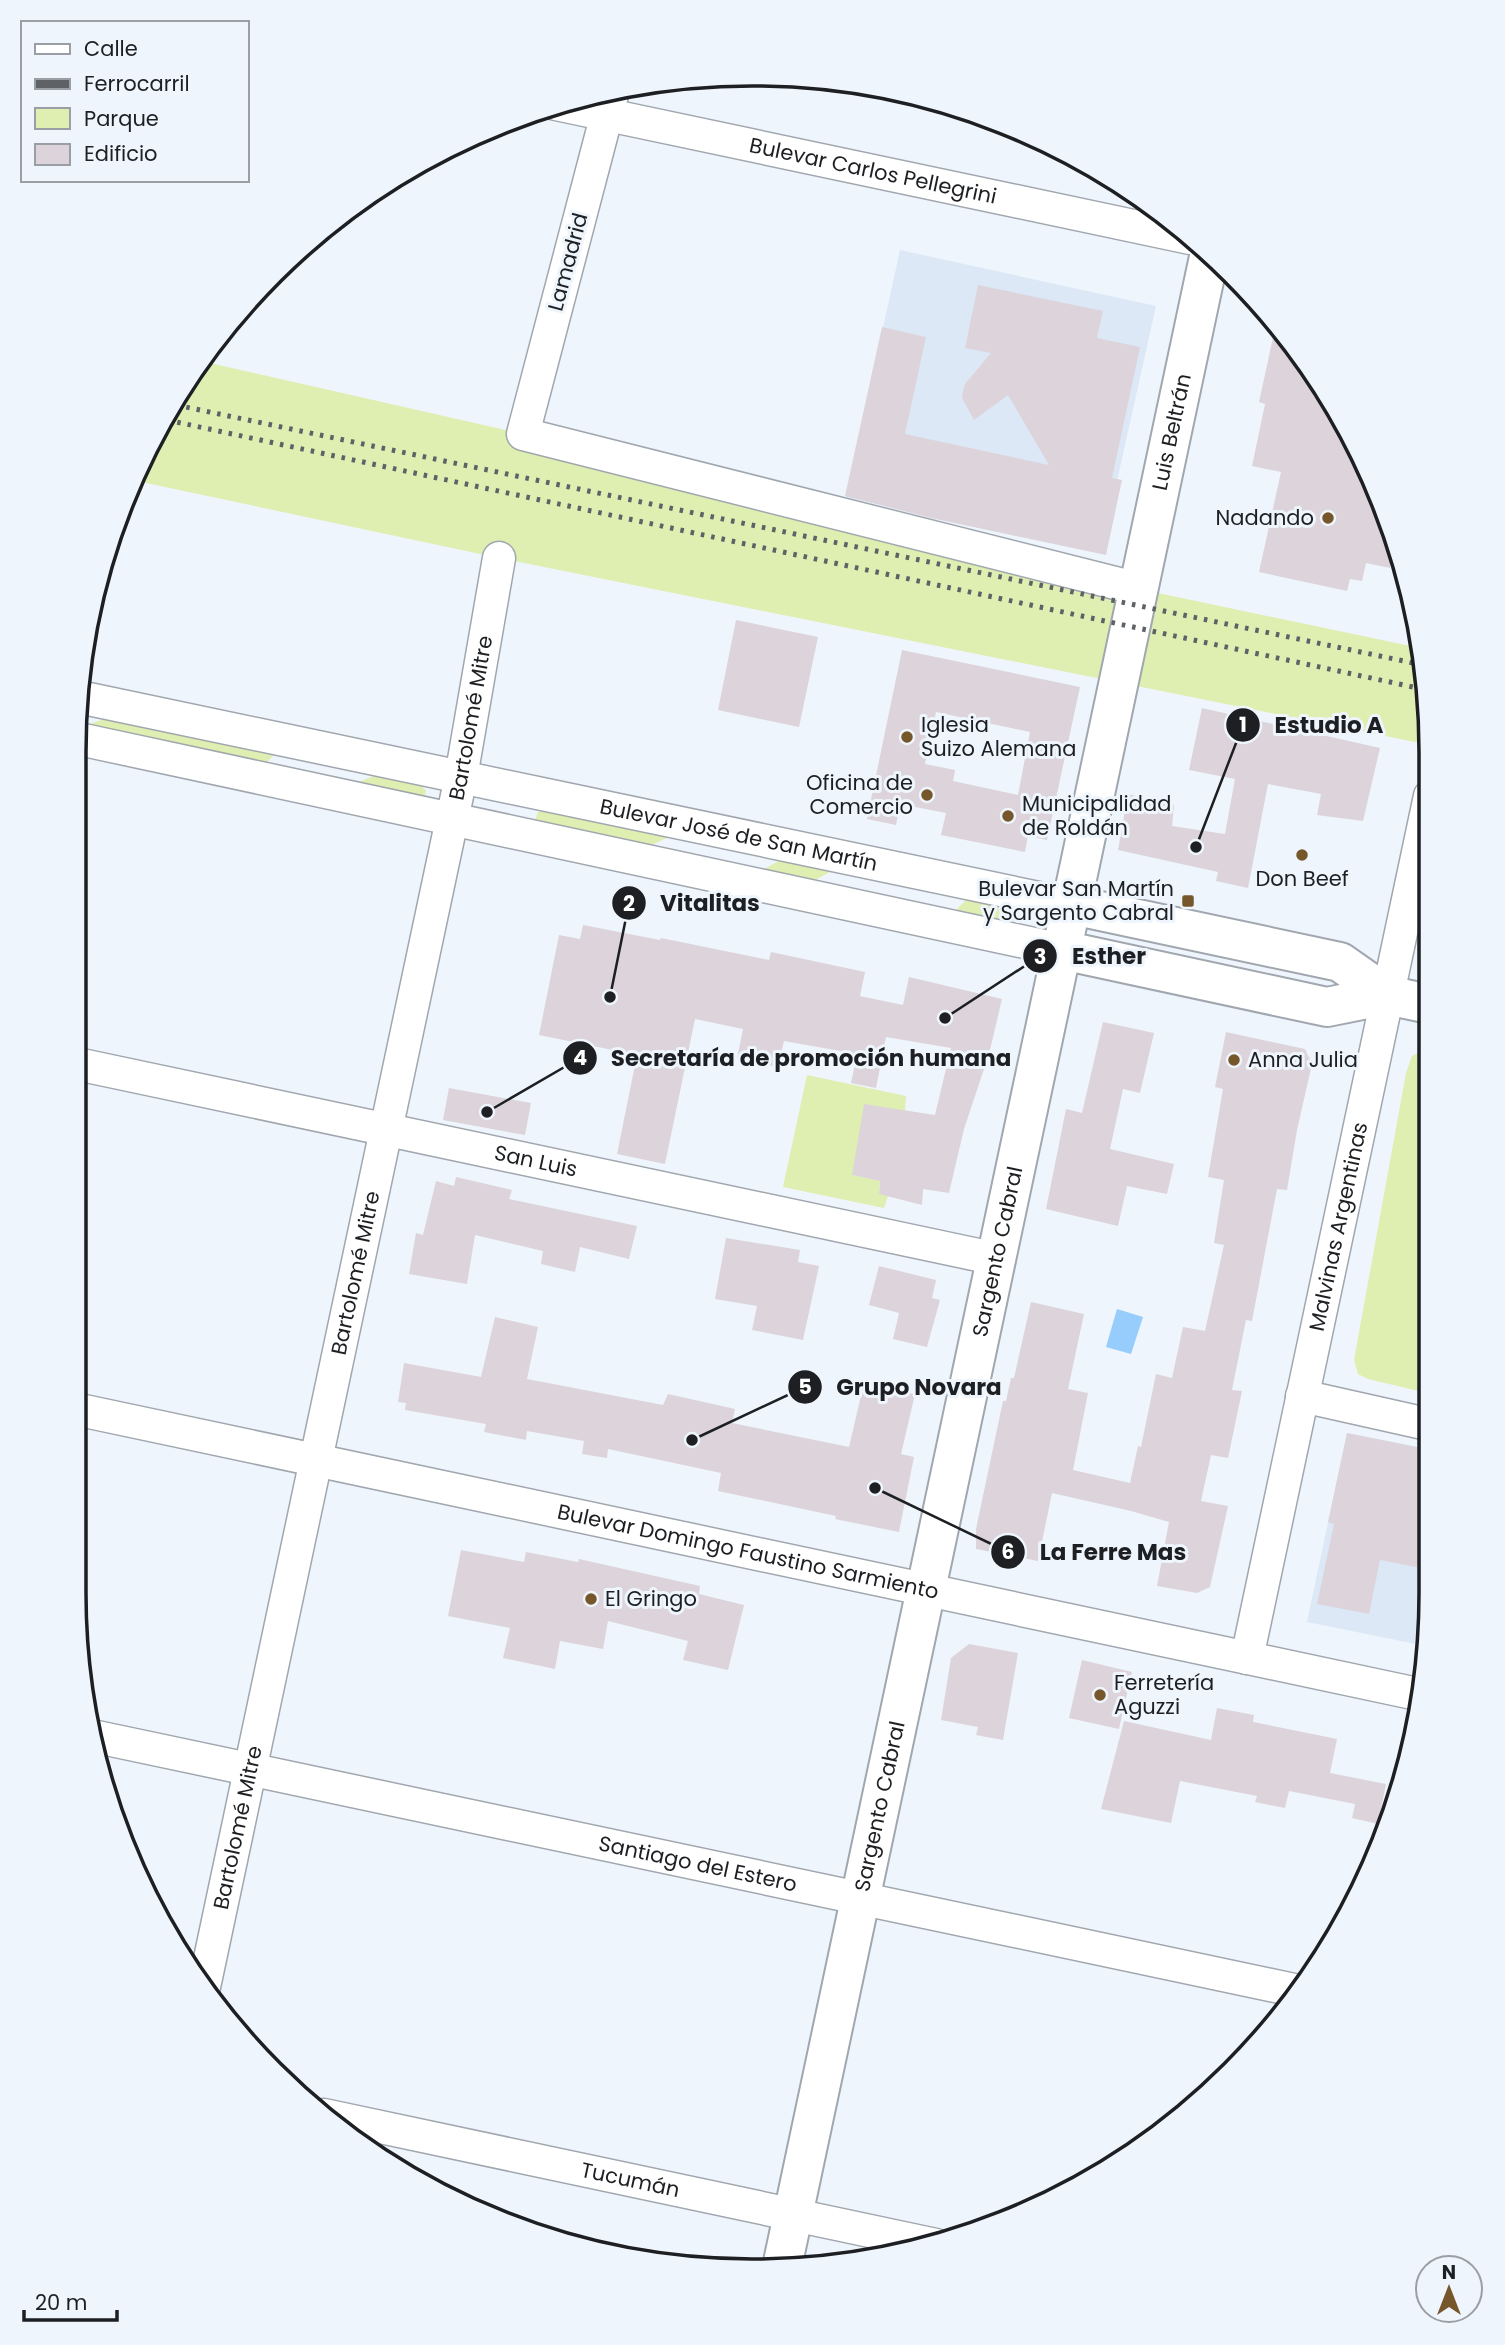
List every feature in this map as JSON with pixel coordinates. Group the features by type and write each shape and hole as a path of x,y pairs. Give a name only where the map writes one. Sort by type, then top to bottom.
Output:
{"main road":[{"name":"Luis Beltrán","path":"1137,597 1207,265"},
{"name":"Sargento Cabral","path":"784,2258 1137,597"},
{"name":"Bulevar José de San Martín","path":"1072,905 1340,962 1387,995 1419,1002"},
{"name":"Bulevar José de San Martín","path":"1062,950 1327,1007 1387,995"}],"street":[{"name":"Bulevar Carlos Pellegrini","path":"610,103 1170,233"},
{"name":"Lamadrid","path":"610,103 523,434 1137,597"},
{"name":"Bartolomé Mitre","path":"207,1975 461,777 499,558"},
{"name":"Bulevar José de San Martín","path":"88,699 1072,905"},
{"name":"Bulevar José de San Martín","path":"86,741 1062,950"},
{"name":"Malvinas Argentinas","path":"1247,1658 1419,847"},
{"name":"San Luis","path":"86,1066 996,1259"},
{"path":"1302,1396 1419,1422"},
{"name":"Bulevar Domingo Faustino Sarmiento","path":"86,1411 1412,1693"},
{"name":"Santiago del Estero","path":"102,1738 1287,1989"},
{"name":"Tucumán","path":"345,2119 912,2240"}],"shaded area":[{"path":"900,250 1156,306 1101,553 846,497"},
{"path":"1347,1433 1419,1447 1417,1644 1307,1622"}],"green space":[{"path":"212,363 523,434 1139,589 1410,646 1418,709 1419,743 499,558 144,482 175,419"},
{"path":"112,716 277,752 261,768 87,730 87,725"},
{"path":"379,774 419,782 426,791 423,801 346,787"},
{"path":"549,810 673,835 645,848 545,826 535,820 538,812"},
{"path":"784,858 837,868 810,883 759,872"},
{"path":"971,895 1013,908 1018,918 1010,923 952,914"},
{"path":"1419,1052 1419,1391 1368,1379 1358,1374 1354,1360 1406,1073 1412,1056"},
{"path":"807,1075 906,1096 905,1110 852,1175 880,1181 879,1193 888,1196 884,1208 783,1187"}],"water":[{"path":"1117,1309 1143,1317 1131,1354 1106,1347"}],"building":[{"path":"978,285 1103,311 1097,338 1140,347 1112,478 1122,480 1106,555 931,518 845,496 882,327 926,337 905,434 1049,465 1008,395 974,420 963,400 965,384 991,353 965,348"},
{"path":"1273,337 1307,382 1350,458 1384,538 1391,561 1390,568 1366,563 1362,581 1350,579 1347,591 1259,572 1281,472 1252,466 1265,404 1259,402"},
{"path":"736,620 818,637 799,727 718,710"},
{"path":"902,650 1080,687 1047,840 1028,836 1025,852 941,835 946,813 900,804 896,825 867,819","holes":["936,712 1030,732 1018,795 953,781 955,770 925,764"]},
{"path":"1202,708 1380,748 1363,821 1317,815 1321,794 1268,784 1248,888 1216,881 1218,872 1118,850 1128,794 1174,805 1172,826 1225,834 1235,779 1189,770"},
{"path":"583,925 769,960 771,952 865,972 860,996 903,1005 909,977 1002,999 989,1054 964,1129 949,1193 923,1189 922,1205 879,1194 880,1181 852,1175 864,1104 935,1115 951,1048 886,1037 876,1088 851,1083 857,1054 784,1041 778,1067 737,1059 743,1029 695,1019 665,1164 617,1154 637,1055 539,1035 559,935 580,939"},
{"path":"1103,1022 1154,1033 1140,1093 1123,1089 1110,1149 1174,1164 1167,1194 1127,1186 1118,1226 1046,1209 1066,1109 1082,1113"},
{"path":"1226,1032 1305,1049 1312,1064 1287,1190 1277,1189 1252,1321 1246,1320 1232,1390 1242,1391 1228,1458 1211,1455 1201,1501 1228,1506 1210,1587 1197,1593 1157,1586 1169,1522 1052,1493 1038,1561 976,1549 976,1529 1003,1401 1006,1401 1011,1378 1014,1378 1031,1302 1084,1314 1068,1389 1088,1393 1073,1470 1130,1483 1138,1446 1141,1447 1156,1374 1172,1378 1183,1327 1205,1331 1224,1245 1214,1243 1224,1180 1208,1177 1223,1089 1215,1087"},
{"path":"449,1088 531,1103 525,1135 443,1120"},
{"path":"456,1177 512,1190 509,1199 637,1226 629,1259 580,1247 575,1272 541,1264 543,1251 475,1235 467,1284 409,1274 416,1233 423,1235 436,1181 454,1186"},
{"path":"726,1238 800,1250 798,1262 819,1266 803,1340 752,1330 757,1306 715,1299"},
{"path":"879,1266 936,1280 932,1298 940,1300 927,1347 893,1339 899,1313 869,1305"},
{"path":"495,1317 538,1327 527,1379 663,1405 668,1394 735,1409 732,1423 849,1447 864,1383 915,1394 901,1454 914,1457 899,1532 718,1491 721,1473 608,1449 607,1458 582,1454 584,1441 527,1431 526,1440 484,1432 486,1424 405,1410 406,1403 398,1402 404,1363 481,1377"},
{"path":"1347,1433 1419,1447 1419,1568 1380,1560 1369,1614 1317,1604 1334,1524 1328,1522"},
{"path":"461,1550 524,1562 526,1552 578,1562 579,1559 700,1586 699,1594 744,1605 728,1670 683,1660 688,1641 608,1621 603,1649 560,1641 555,1669 503,1658 510,1628 448,1616"},
{"path":"969,1644 1018,1653 1003,1740 976,1735 978,1727 941,1720 951,1658"},
{"name":"Ferretería Aguzzi","path":"1082,1660 1132,1672 1119,1729 1069,1718"},
{"path":"1217,1708 1254,1715 1253,1722 1337,1739 1330,1773 1386,1784 1377,1824 1352,1818 1355,1804 1289,1791 1285,1808 1255,1802 1257,1796 1180,1781 1171,1823 1101,1809 1124,1721 1211,1740"}],"railway":[{"path":"183,406 1414,663"},
{"path":"174,421 1416,688"}],"place":[{"name":"Nadando","path":"1328,518"},
{"name":"Iglesia Suizo Alemana","path":"907,737"},
{"name":"Oficina de Comercio","path":"927,795"},
{"name":"Municipalidad de Roldán","path":"1008,816"},
{"name":"Estudio A","path":"1196,847"},
{"name":"Don Beef","path":"1302,855"},
{"name":"Bulevar San Martín y Sargento Cabral","path":"1188,901"},
{"name":"Vitalitas","path":"610,997"},
{"name":"Esther","path":"945,1018"},
{"name":"Anna Julia","path":"1234,1060"},
{"name":"Secretaría de promoción humana","path":"487,1112"},
{"name":"Grupo Novara","path":"692,1440"},
{"name":"La Ferre Mas","path":"875,1488"},
{"name":"El Gringo","path":"591,1599"},
{"name":"Ferretería Aguzzi","path":"1100,1695"}]}
